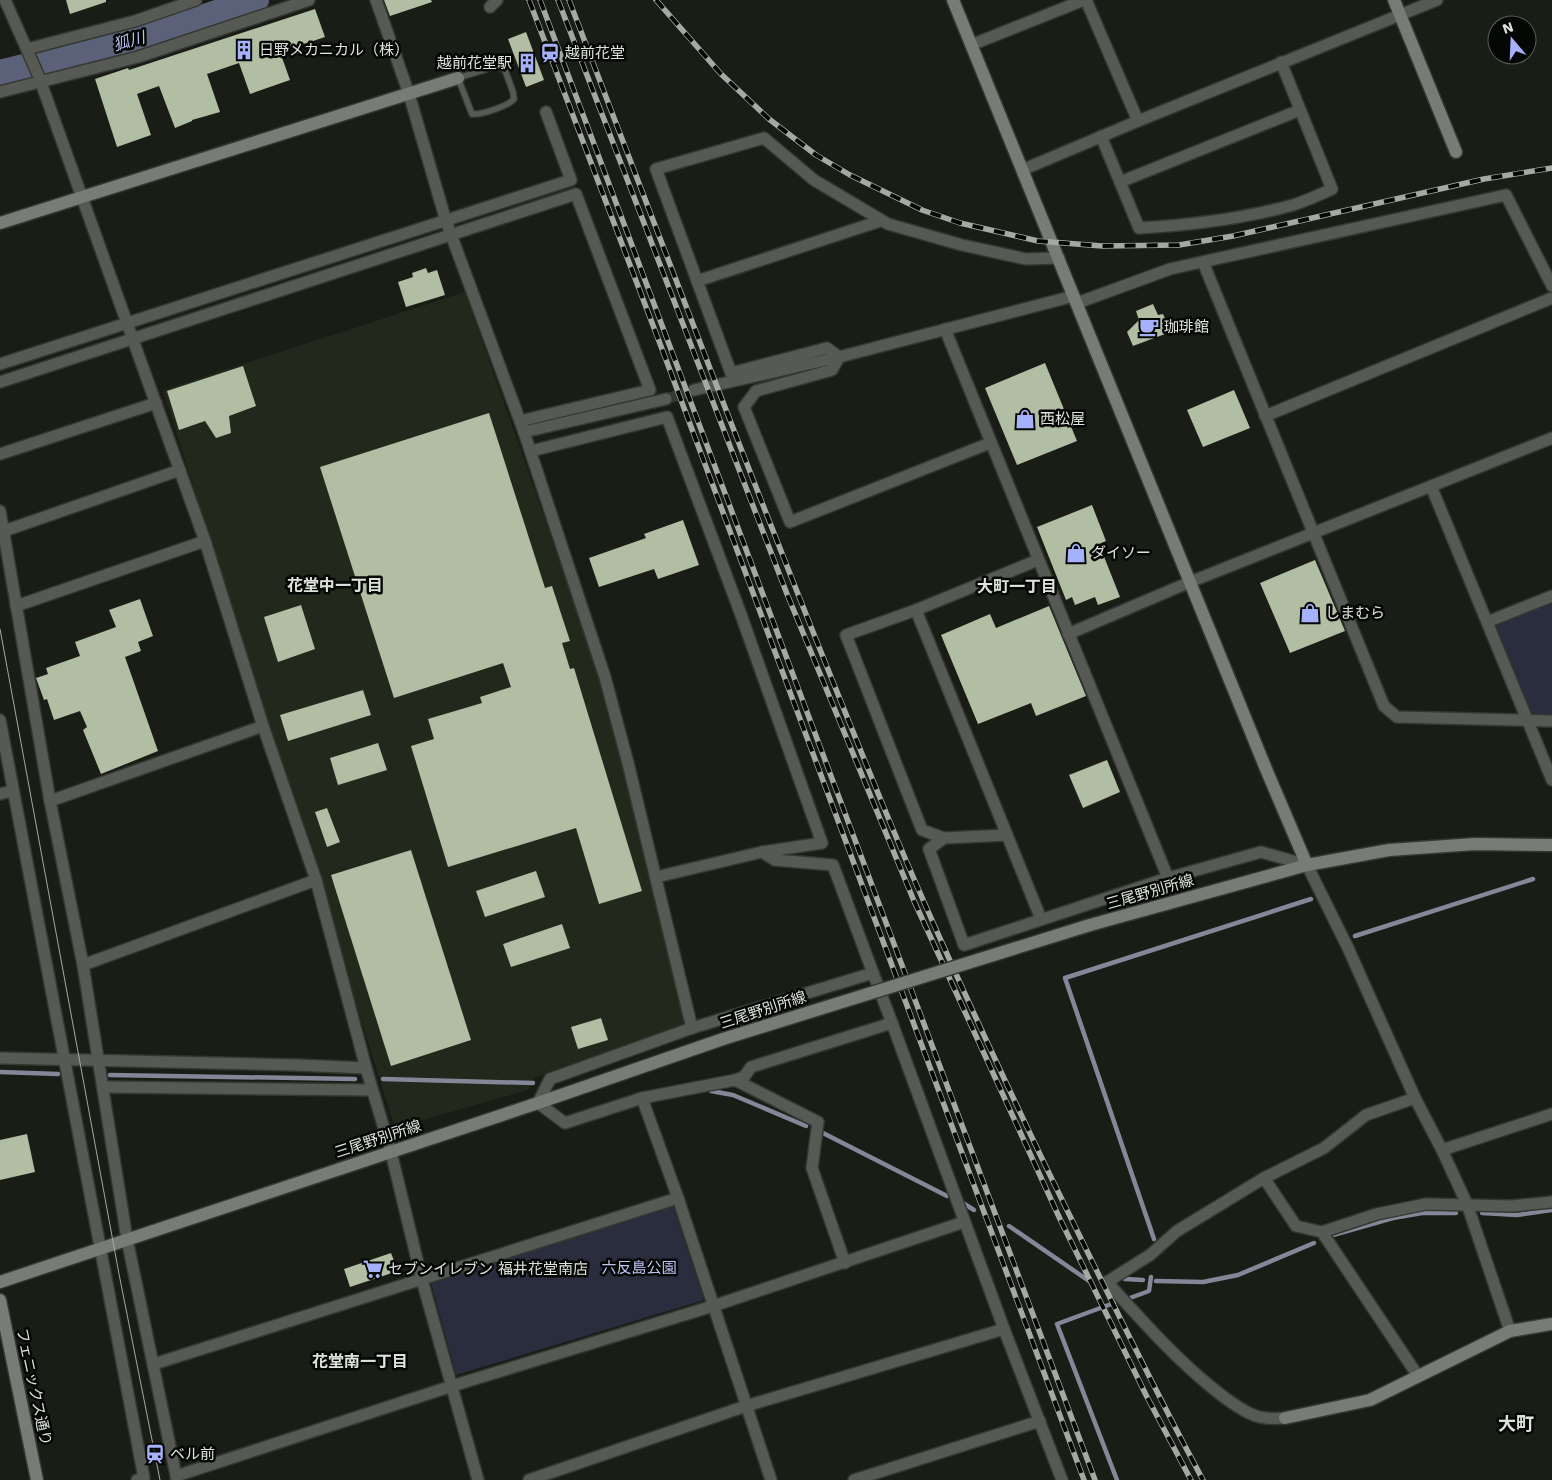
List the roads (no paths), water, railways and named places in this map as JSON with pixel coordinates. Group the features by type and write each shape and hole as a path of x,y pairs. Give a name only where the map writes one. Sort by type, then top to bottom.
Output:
{"street":[{"path":"5,0 40,80 180,470 205,541 263,726 316,880 372,1090 391,1152 422,1280 478,1480"},
{"path":"27,49 135,21 196,0"},
{"path":"0,92 40,80 138,57 309,0"},
{"path":"376,0 409,94 446,221 531,451 605,677 628,763 692,1028"},
{"path":"953,0 1266,769 1307,865 1348,948 1415,1098 1467,1204 1510,1331"},
{"path":"971,45 1085,0 1138,121"},
{"path":"1394,0 1456,152"},
{"path":"1022,170 1281,62 1437,0"},
{"path":"1101,136 1139,228 1192,225 1239,217 1294,205 1332,190 1281,62"},
{"path":"0,223 458,78"},
{"path":"1120,182 1300,110"},
{"path":"522,427 650,390 546,112"},
{"path":"839,356 827,348 731,373 656,169 764,138 814,180 880,221 962,245 1026,258 1058,258"},
{"path":"0,364 571,180"},
{"path":"0,382 576,194"},
{"path":"694,390 945,329 1075,300 1170,269 1506,195 1552,286"},
{"path":"697,281 880,221"},
{"path":"1203,262 1384,706 1397,717 1552,721"},
{"path":"1265,416 1552,298"},
{"path":"945,329 1168,878"},
{"path":"839,356 832,370 756,391 744,407 790,522 990,443"},
{"path":"522,427 666,399"},
{"path":"0,454 156,403"},
{"path":"531,451 666,417 740,612 822,842 762,852 656,877"},
{"path":"1068,634 1190,582 1552,438"},
{"path":"4,531 180,470"},
{"path":"1431,486 1552,780"},
{"path":"0,511 50,801 84,965 127,1239 176,1478 452,1386 713,1306 964,1222"},
{"path":"16,606 205,541"},
{"path":"1007,835 944,838 922,830 846,635 916,610 1038,560"},
{"path":"1487,622 1552,596"},
{"path":"916,610 1041,919"},
{"path":"0,720 144,1478 137,1480"},
{"path":"50,801 263,726"},
{"path":"0,794 13,791"},
{"path":"944,838 929,849 964,945 1168,878 1261,852 1307,865"},
{"name":"三尾野別所線","path":"0,1282 538,1103 723,1039 1090,925 1307,865 1389,850 1475,844 1552,845"},
{"path":"762,852 775,860 833,865 964,1222 1062,1480"},
{"path":"84,965 316,880"},
{"path":"874,973 692,1028 550,1079 538,1103 565,1123 642,1098 735,1080 744,1077 751,1067 892,1024"},
{"path":"0,1058 366,1068"},
{"path":"735,1080 818,1122 812,1168 845,1263"},
{"path":"104,1087 372,1090"},
{"path":"642,1098 678,1198 771,1480"},
{"path":"1415,1098 1366,1115 1324,1148 1264,1178 1177,1232 1150,1255 1107,1282 1187,1366 1227,1400 1252,1415 1269,1419 1284,1418 1370,1400 1510,1331 1552,1324"},
{"path":"1442,1150 1552,1114"},
{"path":"1264,1178 1296,1226 1322,1232 1377,1214 1426,1204 1512,1206 1552,1202"},
{"path":"154,1364 678,1198"},
{"path":"1322,1232 1418,1376"},
{"name":"フェニックス通り","path":"0,1300 37,1480"},
{"path":"529,1480 746,1406 1004,1329"},
{"path":"854,1480 1040,1421"}],"lane":[{"path":"490,68 501,68 505,70 514,98 506,104 480,114 472,114 458,78 490,68"}],"waterway":[{"name":"狐川","path":"0,73 144,37 256,0"},
{"path":"1355,936 1533,879"},
{"path":"1154,1239 1065,978 1311,899"},
{"path":"0,1072 58,1074"},
{"path":"110,1075 355,1079"},
{"path":"383,1079 533,1083"},
{"path":"711,1091 733,1095 806,1126"},
{"path":"821,1132 947,1196"},
{"path":"963,1203 974,1210"},
{"path":"1482,1213 1517,1215 1552,1210"},
{"path":"1333,1235 1393,1218 1422,1213 1456,1213"},
{"path":"1009,1226 1089,1281"},
{"path":"1156,1281 1203,1282 1238,1275 1314,1243"},
{"path":"1130,1298 1149,1291 1151,1277"},
{"path":"1125,1279 1143,1280"},
{"path":"1114,1303 1057,1324 1117,1480"}],"tunnel":[{"path":"666,399 694,390"}],"tram line":[{"path":"0,629 119,1274 160,1480"}],"railway":[{"path":"529,0 662,349 1084,1480"},
{"path":"540,0 1095,1480"},
{"path":"558,0 787,594 914,901 1060,1219 1146,1395 1191,1480"},
{"path":"569,0 765,510 906,860 964,993 1047,1169 1143,1364 1203,1480"},
{"path":"656,0 721,74 769,119 816,155 850,175 922,210 960,223 1038,241 1102,246 1179,245 1233,236 1484,179 1552,168"}],"place":[{"name":"日野メカニカル（株）","path":"244,50"},
{"name":"越前花堂","path":"550,53"},
{"name":"越前花堂駅","path":"527,63"},
{"name":"珈琲館","path":"1149,327"},
{"name":"西松屋","path":"1025,419"},
{"name":"ダイソー","path":"1076,553"},
{"name":"しまむら","path":"1310,613"},
{"name":"セブンイレブン 福井花堂南店","path":"373,1269"},
{"name":"ベル前","path":"155,1454"}],"district":[{"name":"花堂中一丁目","path":"335,585"},
{"name":"大町一丁目","path":"1017,586"},
{"name":"花堂南一丁目","path":"360,1361"},
{"name":"大町","path":"1516,1423"}],"park label":[{"name":"六反島公園","path":"639,1268"}]}
